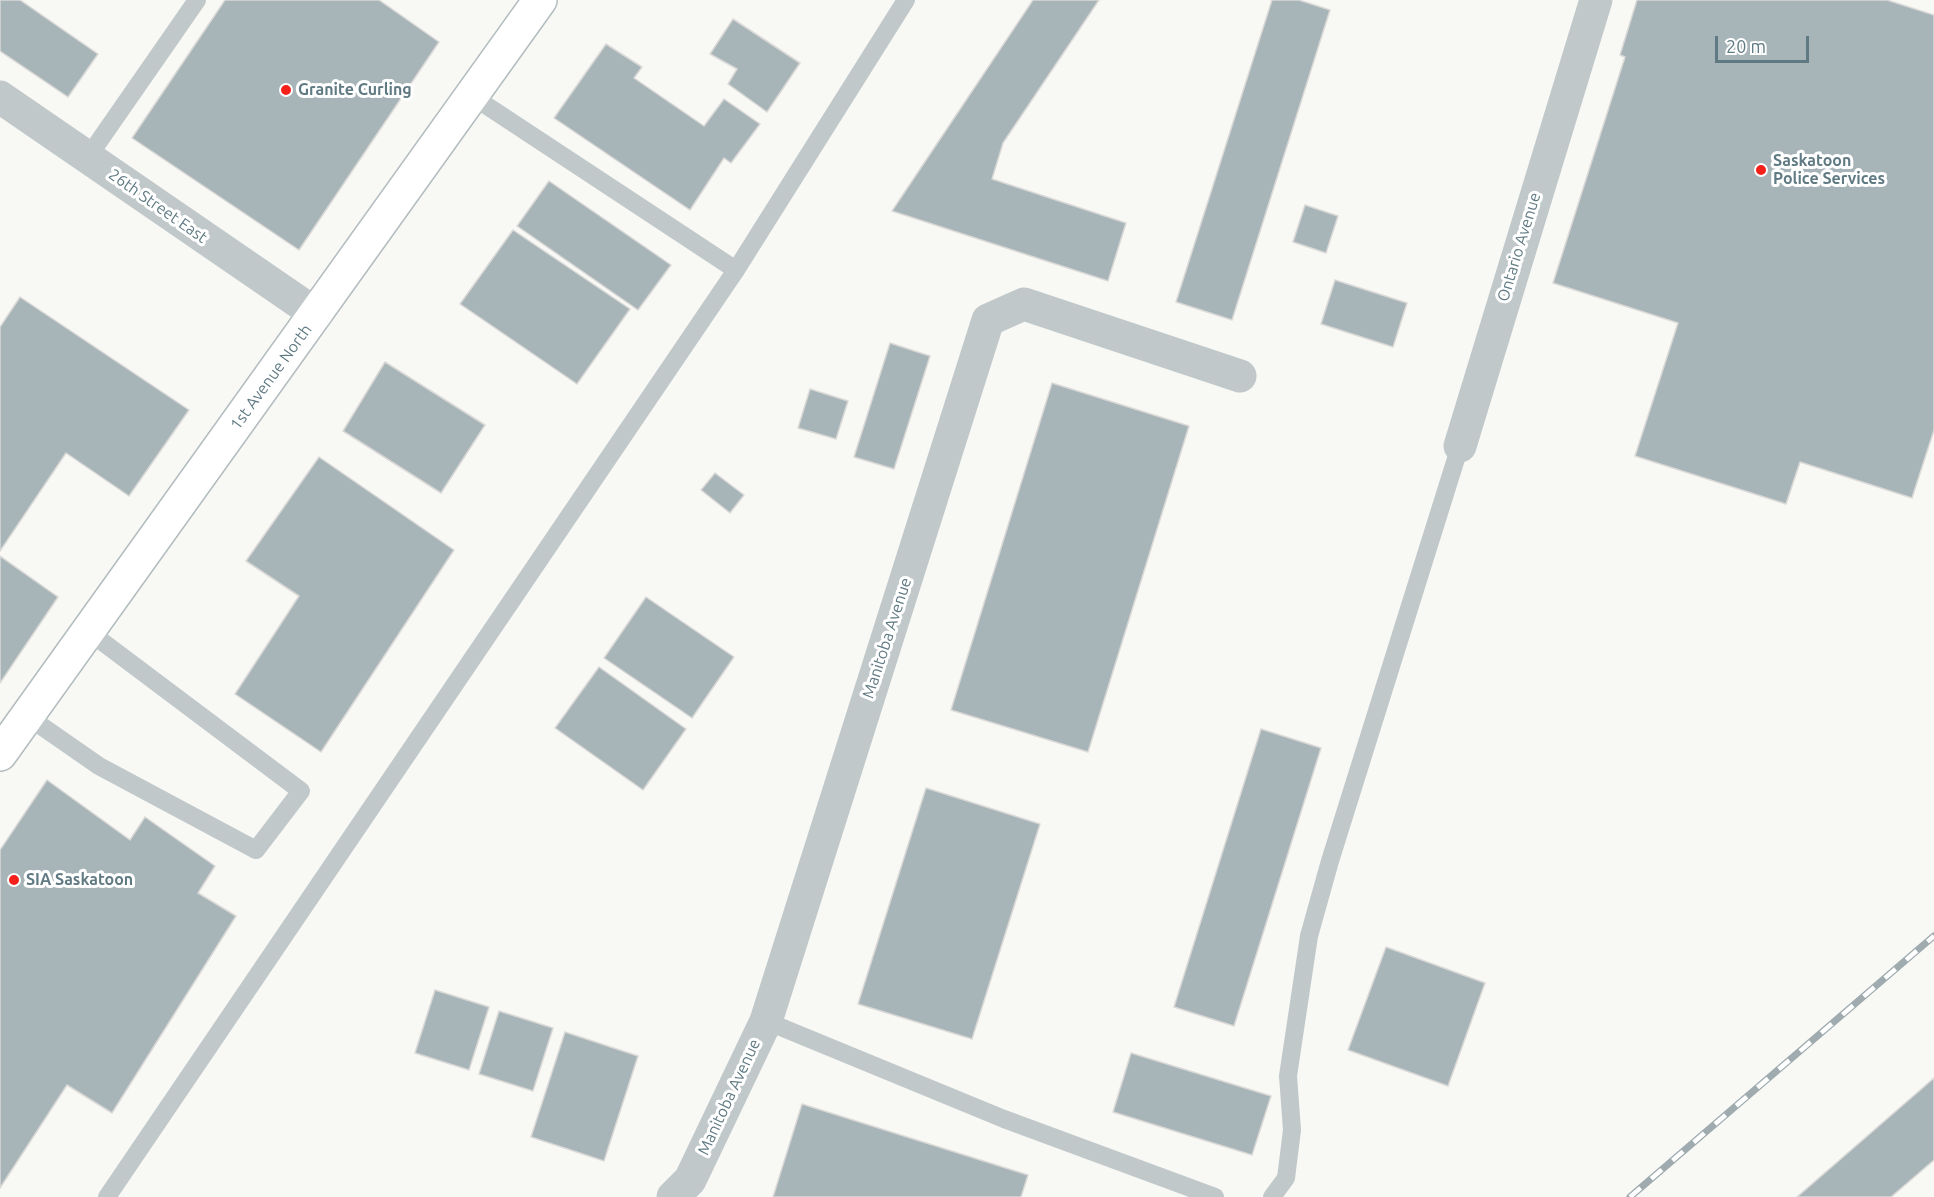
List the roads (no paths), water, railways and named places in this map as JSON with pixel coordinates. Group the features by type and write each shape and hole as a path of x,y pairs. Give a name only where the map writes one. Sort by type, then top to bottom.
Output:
{"street":[{"name":"1st Avenue North","path":"0,754 540,0"},
{"name":"Ontario Avenue","path":"1460,446 1596,0"},
{"name":"26th Street East","path":"0,98 316,314"},
{"name":"Manitoba Avenue","path":"673,1197 690,1180 766,1021 988,320 1024,304 1240,376"}],"lane":[{"path":"88,157 197,0"},
{"path":"107,1197 736,270 906,0"},
{"path":"472,96 736,270"},
{"name":"Ontario Avenue","path":"1272,1197 1286,1178 1292,1130 1288,1077 1309,936 1330,861 1460,446"},
{"path":"27,716 99,766 256,850 301,791 88,631"},
{"path":"766,1021 1004,1119 1215,1197"}],"railway":[{"path":"1630,1197 1934,936"}],"place":[{"name":"Granite Curling","path":"286,90"},
{"name":"Saskatoon Police Services","path":"1761,170"},
{"name":"SIA Saskatoon","path":"14,880"}]}
